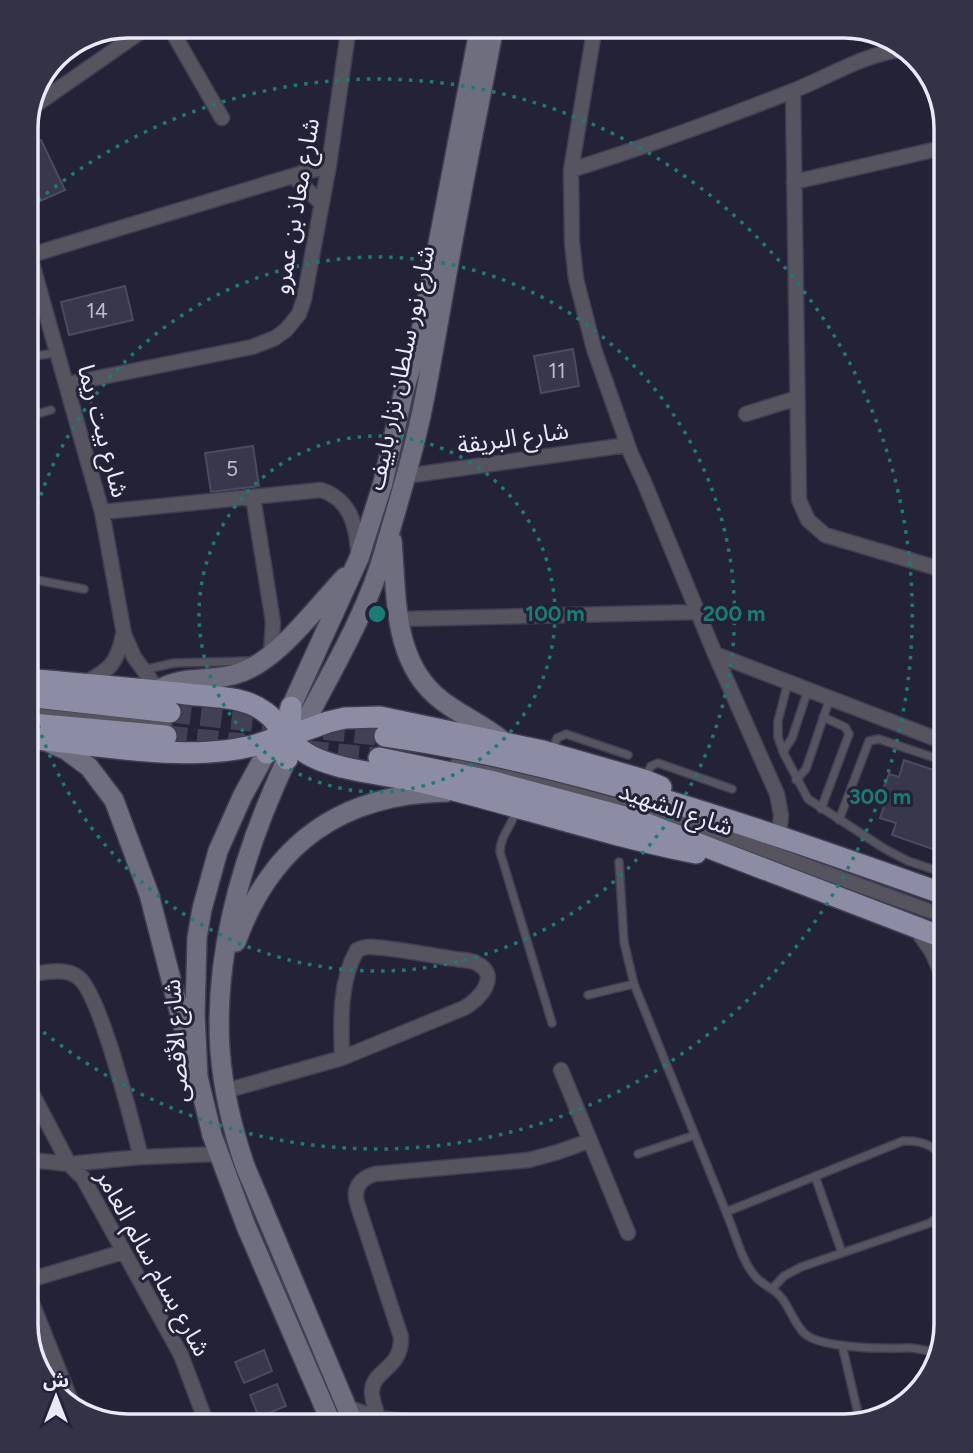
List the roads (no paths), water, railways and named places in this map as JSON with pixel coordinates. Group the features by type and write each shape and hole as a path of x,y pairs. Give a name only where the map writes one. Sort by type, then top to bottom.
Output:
{"highway":[{"path":"39,680 158,690 244,702 266,712 304,752 327,764 457,791 677,849 743,860"},
{"path":"39,698 168,723"},
{"path":"38,734 195,753 239,748 345,718 380,717 552,753 644,780 672,794 688,807"},
{"path":"38,732 168,723"},
{"name":"شارع الشهيد","path":"382,749 493,756 688,807 779,836 905,870 934,887"},
{"name":"شارع الشهيد","path":"382,749 666,830 934,935"}],"main road":[{"name":"شارع نور سلطان نزار باييف","path":"288,735 357,562 383,483 421,332 478,38"},
{"name":"شارع نور سلطان نزار باييف","path":"288,735 363,609 391,529 425,398 492,39"},
{"path":"391,529 399,619 405,650 411,664 428,689 503,741"},
{"path":"158,690 180,681 231,676 271,656 357,562"},
{"name":"شارع الأقصى","path":"288,735 242,874 232,914 220,1007 220,1049 234,1134 245,1166 350,1414"},
{"name":"شارع الأقصى","path":"288,735 229,824 215,861 202,909 195,968 198,1077 219,1154 246,1226 326,1414"},
{"path":"38,737 78,758 98,777 114,800 149,894 180,1021 198,1077"},
{"path":"223,975 255,897 284,858 316,830 354,809 391,797 457,791"}],"street":[{"path":"48,89 130,38"},
{"path":"176,38 222,118"},
{"name":"شارع معاذ بن عمرو","path":"67,384 252,347 275,338 292,323 304,299 323,204 347,38"},
{"path":"593,39 571,170 572,242 576,279 594,349 627,445 777,794 781,815 779,836"},
{"path":"571,170 638,149 793,91 850,64 891,52"},
{"path":"793,91 799,500 808,520 816,528 836,539 934,567"},
{"path":"794,183 934,150"},
{"path":"39,245 329,165"},
{"path":"293,176 323,204"},
{"name":"شارع بيت ريما","path":"39,284 102,512 124,634 130,650 158,690"},
{"path":"746,414 797,398"},
{"name":"شارع البريقة","path":"406,475 627,445"},
{"path":"102,512 321,490 344,504 353,518 357,562"},
{"path":"253,497 273,622 271,656"},
{"path":"399,619 698,612"},
{"path":"83,684 104,673 113,664 120,652 124,634"},
{"path":"715,654 934,738"},
{"path":"915,928 934,957"},
{"path":"225,1091 342,1058 476,1001 484,993 488,980 486,970 475,962 438,956 369,946 357,950 349,963 343,1002 342,1058"},
{"path":"38,974 63,971 78,976 88,988 111,1049 141,1157"},
{"path":"561,1070 628,1233"},
{"path":"38,1105 69,1164 141,1157 219,1154"},
{"path":"377,1414 373,1396 374,1384 396,1361 401,1337 356,1203 358,1184 362,1179 374,1174 538,1158 589,1141"},
{"name":"شارع بسام سالم العامر","path":"38,1161 69,1164 83,1178 181,1355 203,1414"},
{"path":"38,1277 124,1252"},
{"path":"38,1320 55,1362"},
{"path":"347,1408 366,1414"}],"lane":[{"path":"39,355 58,353"},
{"path":"39,413 51,410"},
{"path":"39,580 84,589"},
{"path":"143,670 174,663 239,662 271,656"},
{"path":"788,682 778,721 778,737 782,752 808,799 905,870 934,873"},
{"path":"782,752 792,738 808,690"},
{"path":"796,780 806,769 830,698"},
{"path":"39,707 168,723"},
{"path":"39,712 168,723"},
{"path":"821,809 849,734 845,727 824,717"},
{"path":"552,753 557,738 566,734 628,755"},
{"path":"839,820 869,741 879,740 934,758"},
{"path":"382,749 432,759"},
{"path":"934,909 659,808 547,777 446,759 649,812 934,916"},
{"path":"644,780 651,766 657,763 732,789"},
{"path":"516,806 515,816 500,840 500,852 552,1023"},
{"path":"619,862 624,942 634,984 749,1268 756,1278 782,1299 807,1335 842,1345 872,1349 909,1347 930,1352"},
{"path":"588,995 634,984"},
{"path":"638,1154 695,1135"},
{"path":"726,1212 897,1143 911,1140 934,1148"},
{"path":"815,1176 842,1253"},
{"path":"772,1289 792,1270 934,1219"},
{"path":"842,1345 858,1413"}],"tunnel":[{"path":"170,712 385,736"},
{"path":"166,736 244,744"},
{"path":"307,751 379,758"}]}
